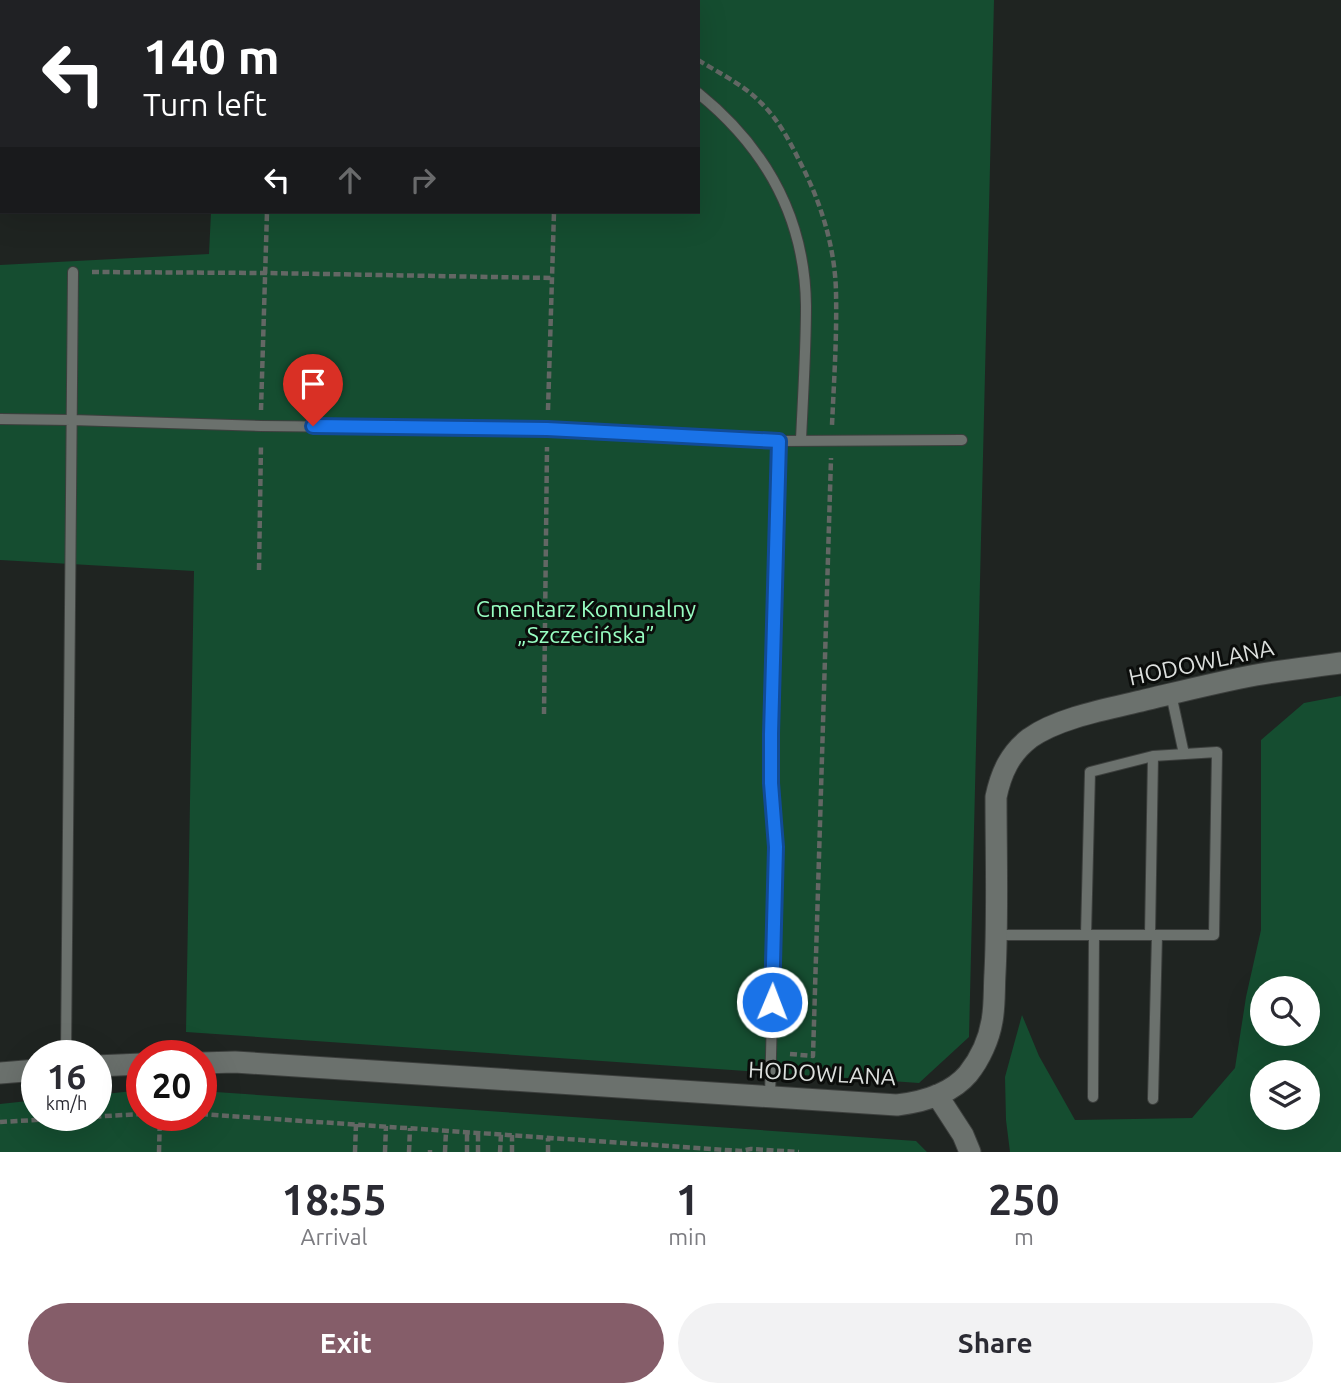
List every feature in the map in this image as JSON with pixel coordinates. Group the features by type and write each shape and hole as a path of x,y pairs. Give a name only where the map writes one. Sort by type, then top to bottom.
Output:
{"street":[{"name":"HODOWLANA","path":"217,1063 897,1105 921,1102 952,1087 967,1076 985,1046 992,1021 997,935 996,797 1000,779 1011,757 1030,738 1044,730 1106,709 1257,675 1341,663"},
{"path":"0,1073 21,1071"},
{"path":"937,1095 971,1152"}],"lane":[{"path":"700,95 724,114 749,143 773,177 791,215 801,254 806,304 801,440"},
{"path":"65,1040 74,272"},
{"path":"0,419 261,426 547,429 779,441 962,440"},
{"path":"770,1097 776,847 771,783 771,734 779,441"},
{"path":"1171,694 1184,754"},
{"path":"997,935 1090,935 1214,935 1217,752 1153,756 1090,772 1090,935 1093,1097"},
{"path":"1153,756 1153,1099"}],"path":[{"path":"700,61 743,88 764,106 794,150 823,217 836,290 813,1056 771,1053"},
{"path":"259,569 267,214"},
{"path":"544,713 547,429 554,214"},
{"path":"74,272 266,272 551,278"},
{"path":"0,1122 126,1115"},
{"path":"217,1115 741,1151 751,1149 799,1152"},
{"path":"355,1152 356,1124"},
{"path":"385,1152 386,1126"},
{"path":"409,1152 410,1128"},
{"path":"159,1152 160,1131"},
{"path":"446,1131 446,1152"},
{"path":"467,1132 467,1152"},
{"path":"478,1133 478,1152"},
{"path":"500,1152 501,1134"},
{"path":"512,1135 512,1152"},
{"path":"548,1138 548,1152"}],"green space":[{"name":"Cmentarz Komunalny „Szczecińska”","path":"700,0 994,0 969,1037 919,1083 186,1032 194,571 0,560 0,265 209,254 211,214 700,214"},
{"path":"1341,696 1341,1152 1010,1152 1005,1077 1022,1015 1039,1056 1075,1120 1192,1118 1235,1068 1250,979 1250,1046 1320,1046 1320,976 1251,976 1261,930 1261,740 1304,703"},
{"path":"126,1092 126,1131 217,1131 217,1092 916,1141 927,1152 0,1152 0,1104 21,1102 21,1131 112,1131 112,1093"}],"route":[{"path":"313,426 547,429 779,441 771,734 771,783 776,847 772,1002"}]}
